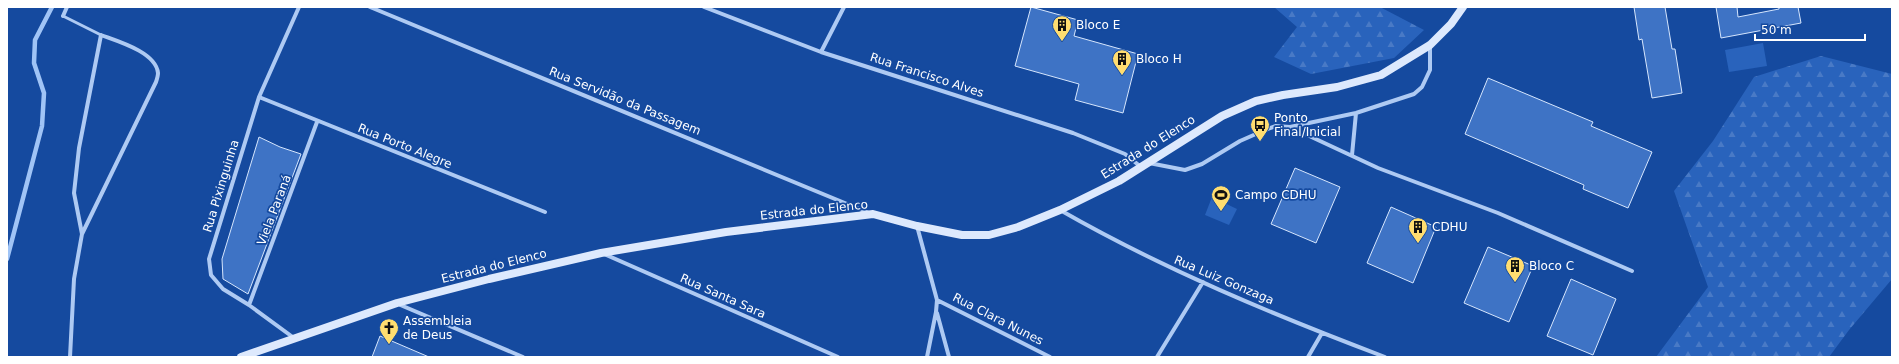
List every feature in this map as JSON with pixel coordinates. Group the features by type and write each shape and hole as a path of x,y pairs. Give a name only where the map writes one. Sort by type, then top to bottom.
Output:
{"street":[{"path":"63,16 67,7"},
{"name":"Rua Pixinguinha","path":"294,338 249,305 223,289 211,275 209,259 259,97 299,7"},
{"name":"Rua Servidão da Passagem","path":"370,7 873,214"},
{"name":"Rua Francisco Alves","path":"704,7 821,52 1073,133 1125,154 1145,165"},
{"path":"821,52 844,7"},
{"name":"Estrada do Elenco","path":"241,357 252,355 294,338 397,304 488,279 601,253 726,232 873,214 917,226 962,235 989,234 1018,227 1060,210 1119,181 1222,116 1256,101 1283,95 1337,88 1381,75 1430,44 1451,24 1463,7"},
{"path":"70,357 74,279 82,234 156,82 158,73 155,64 144,53 101,35 79,148 74,193 82,234"},
{"path":"1145,165 1185,170 1202,164 1240,141 1276,126 1290,127 1356,113 1414,94 1422,87 1430,70 1430,44"},
{"name":"Rua Porto Alegre","path":"259,97 545,212"},
{"path":"1352,155 1356,113"},
{"name":"Viela Paraná","path":"249,305 318,122"},
{"path":"1290,127 1403,178 1498,213 1632,271"},
{"name":"Rua Luiz Gonzaga","path":"1060,210 1140,254 1322,333 1385,357"},
{"path":"917,226 937,300 927,357"},
{"name":"Rua Santa Sara","path":"601,253 838,357"},
{"path":"1157,357 1203,282"},
{"name":"Rua Clara Nunes","path":"937,300 1050,357"},
{"path":"397,304 523,357"},
{"path":"936,312 949,357"},
{"path":"1308,357 1322,333"}],"lane":[{"path":"63,16 101,35"}],"green space":[{"path":"1274,7 1380,7 1424,30 1394,58 1311,74 1274,57 1297,27"},
{"path":"1763,43 1767,66 1729,72 1725,50"},
{"path":"1821,56 1892,74 1892,279 1849,330 1829,357 1656,357 1708,287 1674,191 1713,141 1754,77"},
{"name":"Campo CDHU","path":"1212,197 1237,209 1229,225 1205,215"}],"building":[{"path":"1031,7 1078,20 1074,36 1138,54 1123,113 1075,100 1079,84 1015,66"},
{"path":"1634,7 1665,7 1672,49 1675,49 1682,93 1652,98 1642,39 1639,40"},
{"path":"1716,7 1737,7 1738,17 1779,9 1779,7 1798,7 1801,23 1721,38"},
{"path":"1488,78 1593,122 1591,126 1652,152 1628,208 1583,189 1584,185 1465,134"},
{"path":"259,137 280,147 301,154 248,294 223,279 222,259"},
{"path":"1295,168 1340,187 1316,243 1271,224"},
{"name":"CDHU","path":"1391,207 1436,227 1413,283 1367,263"},
{"name":"Bloco C","path":"1488,247 1533,266 1509,322 1464,303"},
{"path":"1571,279 1616,299 1593,355 1547,336"},
{"name":"Assembleia de Deus","path":"380,336 429,357 372,357"}],"waterway":[{"path":"7,259 42,126 44,93 34,63 35,40 52,7"}],"place":[{"name":"Bloco E","path":"1062,42"},
{"name":"Bloco H","path":"1122,76"},
{"name":"Ponto Final/Inicial","path":"1260,142"},
{"name":"Campo CDHU","path":"1221,212"},
{"name":"CDHU","path":"1418,244"},
{"name":"Bloco C","path":"1515,283"},
{"name":"Assembleia de Deus","path":"389,345"}]}
